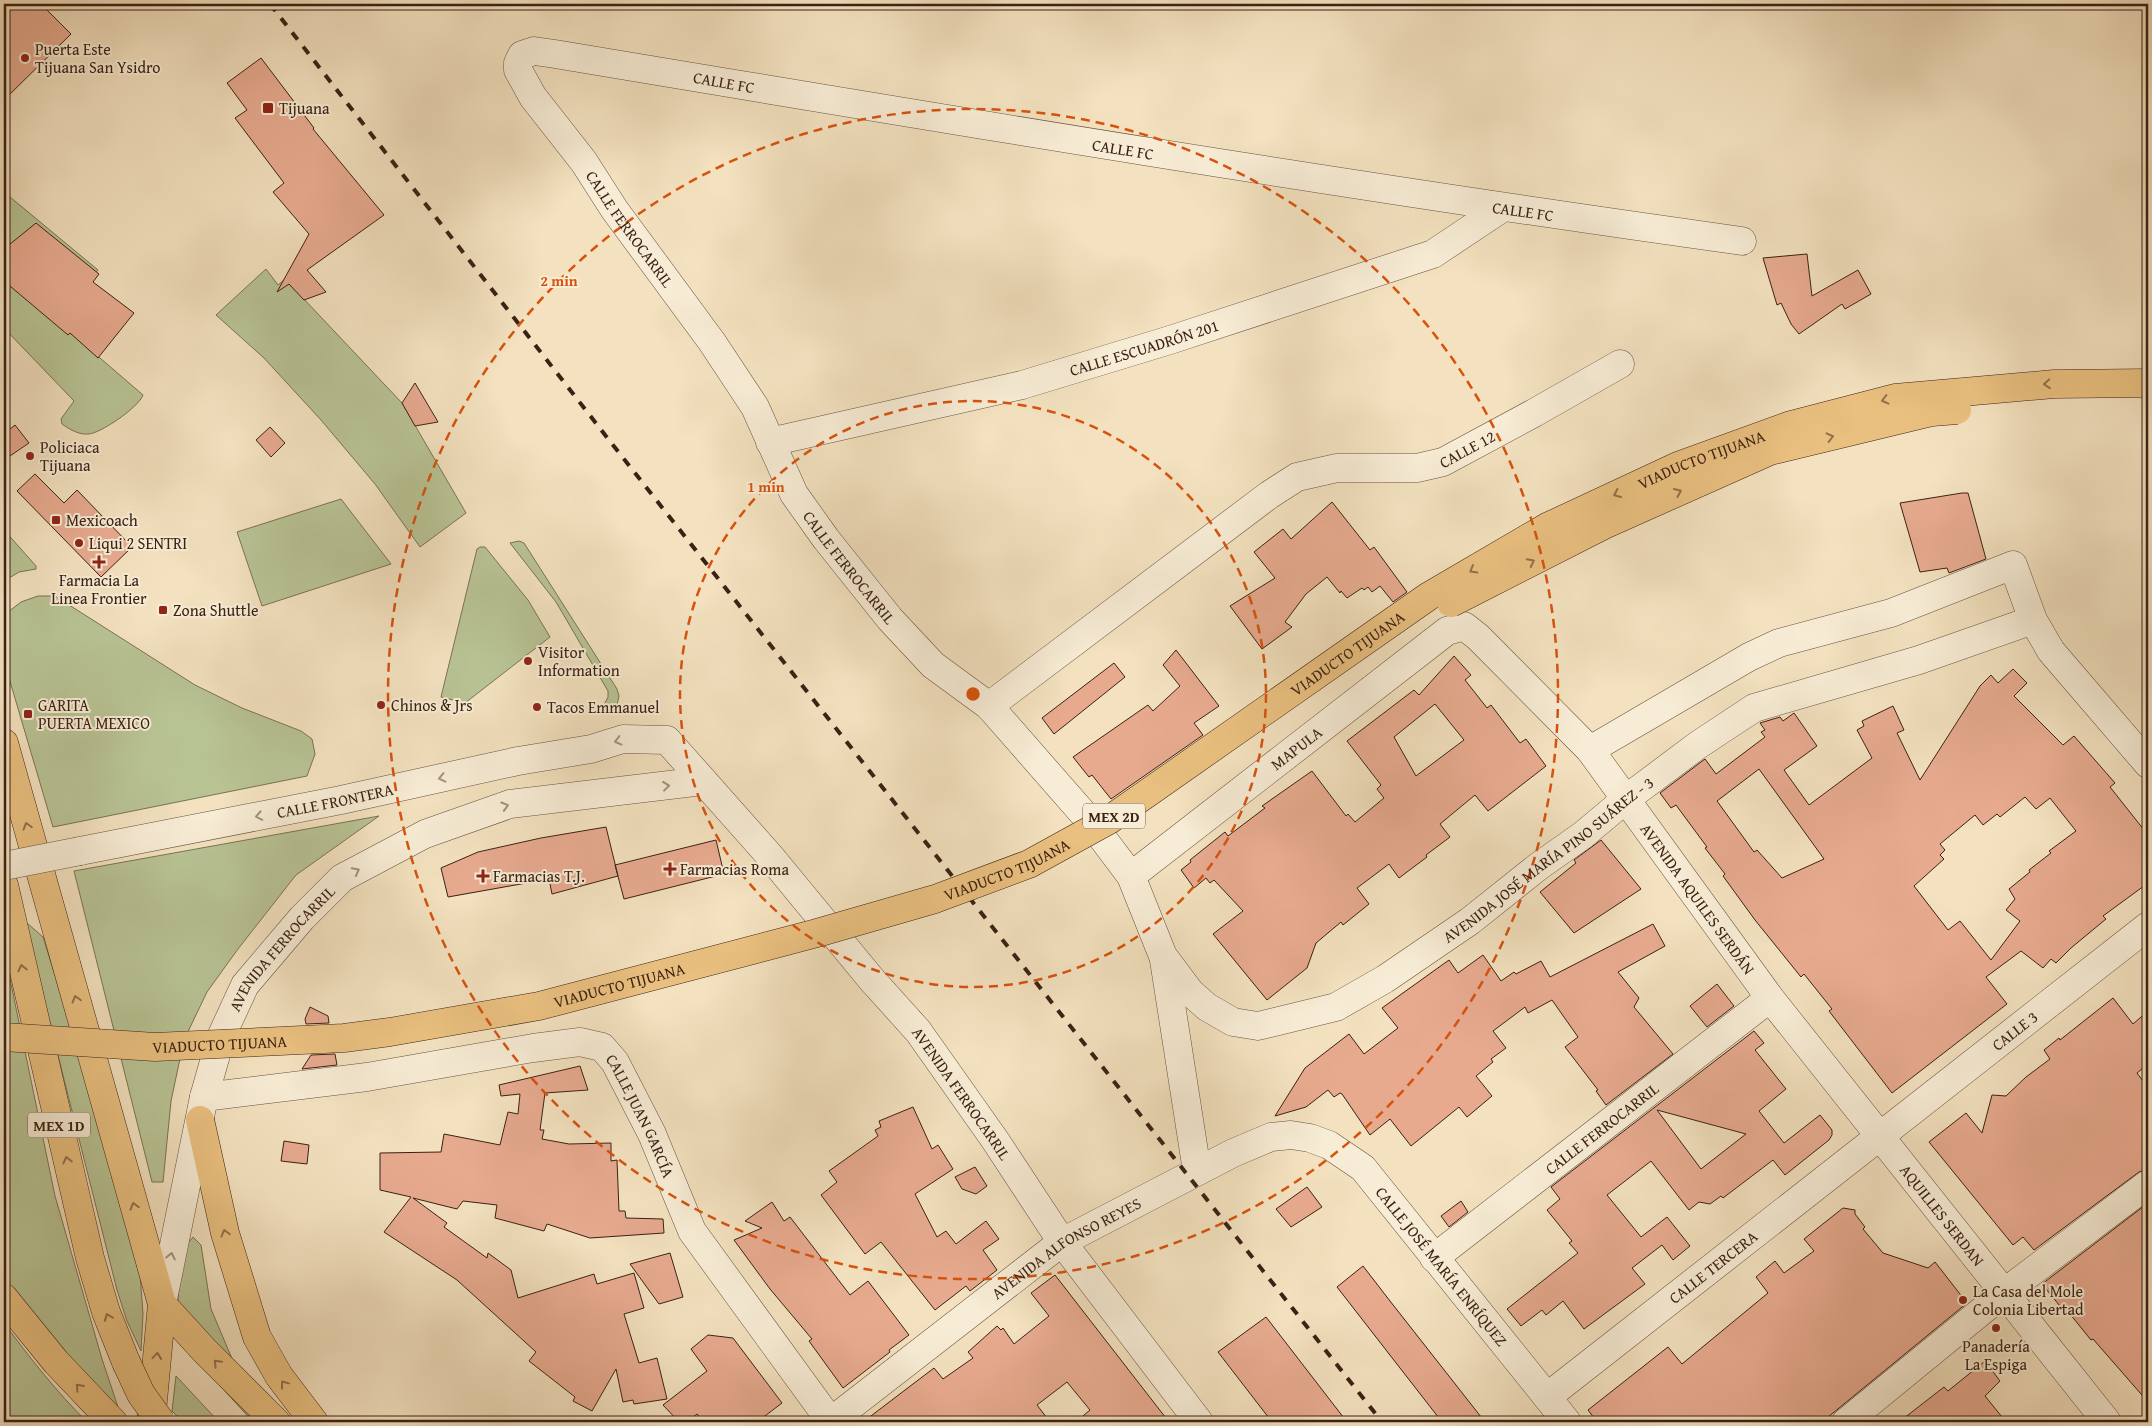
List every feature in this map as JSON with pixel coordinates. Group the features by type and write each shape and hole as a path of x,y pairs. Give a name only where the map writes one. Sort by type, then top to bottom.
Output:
{"main road":[{"name":"VIADUCTO TIJUANA","path":"4,1037 155,1047 344,1038 390,1032 538,1006 817,933 935,899 1029,864 1109,820 1429,596 1547,527 1678,466 1791,425 1895,398 2054,384 2148,383"},
{"name":"VIADUCTO TIJUANA","path":"4,1044 129,1055 359,1042 544,1012 884,924 1035,874 1122,826 1213,767 1419,619 1604,525 1770,451 1932,412 2100,398 2148,401"},
{"path":"4,743 162,1304 210,1357 276,1422"},
{"name":"MEX 1D","path":"4,885 90,1258 106,1312 126,1362 141,1394 161,1422"},
{"path":"202,1109 225,1233 257,1336 279,1376 314,1422"},
{"path":"4,1298 56,1362 113,1422"},
{"name":"AVENIDA FERROCARRIL","path":"151,1422 162,1304"}],"street":[{"name":"CALLE FC","path":"518,70 518,63 522,55 534,51 1101,146 1502,208 1742,241"},
{"name":"CALLE FERROCARRIL","path":"518,70 533,97 584,162 614,209 712,342 755,407 794,494 826,539 890,619 933,665 990,706 1082,812 1131,876"},
{"name":"CALLE ESCUADRÓN 201","path":"770,442 1022,385 1170,340 1433,254 1502,208"},
{"name":"CALLE 12","path":"990,706 1269,495 1297,476 1337,468 1416,468 1444,462 1620,364"},
{"path":"1590,750 1749,657 1779,643 1891,614 2013,565 2024,598 2051,651 2148,764"},
{"name":"AVENIDA JOSÉ MARÍA PINO SUÁREZ - 3","path":"1131,876 1163,956 1190,992 1207,1007 1233,1022 1258,1026 1336,1007 1386,980 1470,921 1539,866 1583,836 1626,799 1698,745 1754,708 1919,660 2024,598"},
{"name":"AVENIDA AQUILES SERDÁN","path":"1464,626 1478,637 1590,750 1770,998 1880,1136"},
{"name":"MAPULA","path":"1131,876 1447,631 1464,626"},
{"name":"CALLE FRONTERA","path":"4,866 341,800 518,761 591,749 623,739 667,740"},
{"name":"AVENIDA FERROCARRIL","path":"667,740 769,855 872,980 918,1031 995,1140 1062,1242 1199,1422"},
{"name":"AVENIDA FERROCARRIL","path":"162,1304 202,1109 221,1037 245,985 302,918 342,878 425,834 510,804 703,781"},
{"name":"CALLE 3","path":"1880,1136 2148,926"},
{"path":"1163,956 1197,1171"},
{"name":"CALLE FERROCARRIL","path":"1434,1258 1770,998"},
{"name":"CALLE JUAN GARCÍA","path":"202,1109 542,1046 580,1042 602,1047 615,1062 652,1134 692,1231 830,1422"},
{"name":"AVENIDA ALFONSO REYES","path":"830,1422 1062,1242 1240,1149 1271,1137 1291,1135 1310,1138 1329,1145"},
{"name":"AQUILLES SERDAN","path":"1880,1136 2005,1292"},
{"name":"CALLE TERCERA","path":"1547,1396 1880,1136"},
{"name":"CALLE JOSÉ MARÍA ENRÍQUEZ","path":"1329,1145 1363,1168 1547,1396"},
{"path":"1846,1422 2005,1292 2148,1184"},
{"path":"2005,1292 2107,1422"},
{"path":"1547,1396 1567,1422"}],"green space":[{"path":"4,192 98,270 57,321 143,395 127,413 94,433 81,434 62,424 61,419 74,401 4,328"},
{"path":"266,269 278,285 285,279 402,403 466,513 420,547 375,484 321,420 264,358 216,315"},
{"path":"341,499 391,564 262,606 237,532"},
{"path":"4,530 36,566 36,569 19,572 4,581"},
{"path":"519,541 524,543 617,689 619,696 615,714 604,705 608,697 608,691 556,602 510,543"},
{"path":"485,547 528,600 550,637 465,703 441,697 477,549"},
{"path":"38,596 55,596 195,685 242,708 301,731 312,739 315,754 307,776 53,827 4,661 4,620 8,612 21,602"},
{"path":"379,816 296,875 207,992 184,1040 171,1101 163,1182 152,1182 74,871"},
{"path":"27,923 43,937 107,1143 139,1260 143,1314 141,1351 127,1321 117,1290 28,936"},
{"path":"4,950 55,1196 102,1359 119,1410 67,1361 4,1281"},
{"path":"193,1237 201,1245 211,1309 233,1361 266,1422 253,1422 187,1349 176,1325 182,1250"},
{"path":"4,1323 44,1374 87,1422 4,1422"},
{"path":"176,1376 219,1422 183,1422 172,1411"}],"building":[{"name":"Puerta Este Tijuana San Ysidro","path":"4,4 41,4 71,34 4,100"},
{"path":"261,58 313,129 384,215 307,270 326,292 304,300 289,284 277,292 309,234 273,192 284,183 235,118 247,110 227,83"},
{"path":"36,223 99,274 93,282 134,313 98,358 70,333 68,335 4,281 4,249"},
{"path":"1807,254 1812,296 1858,270 1871,294 1845,309 1842,304 1799,334 1791,324 1781,303 1777,305 1763,258"},
{"path":"415,383 438,422 415,426 402,403"},
{"path":"15,425 29,443 4,460 4,434"},
{"path":"270,427 285,443 271,457 256,440"},
{"path":"35,474 64,503 77,490 132,547 101,577 17,491"},
{"path":"1968,493 1986,559 1949,573 1947,568 1920,572 1900,503"},
{"path":"1332,502 1370,550 1374,547 1407,592 1393,602 1380,586 1372,592 1368,587 1364,590 1362,588 1347,598 1341,591 1340,593 1327,577 1306,594 1285,622 1292,627 1262,649 1230,606 1275,578 1254,552 1283,529 1291,539"},
{"path":"1176,650 1219,706 1194,723 1203,735 1111,799 1092,775 1089,777 1073,757 1148,705 1153,711 1180,686 1163,665"},
{"path":"1454,656 1471,675 1465,680 1487,708 1491,705 1520,743 1526,739 1546,766 1488,811 1475,795 1440,824 1450,837 1399,878 1389,864 1357,888 1369,904 1343,925 1341,922 1316,943 1307,968 1267,1000 1213,934 1243,911 1214,880 1210,883 1206,878 1194,888 1181,870 1191,862 1190,860 1225,832 1228,836 1265,808 1262,806 1312,771 1346,816 1348,814 1355,822 1384,798 1377,789 1381,785 1347,741 1414,690 1419,695","holes":["1435,704 1464,740 1416,776 1394,737"]},
{"path":"1114,663 1125,677 1054,734 1042,718"},
{"path":"2013,669 2027,683 2014,696 2063,745 2074,736 2115,783 2110,787 2148,835 2148,883 2103,916 2106,919 2056,963 2051,959 2043,968 2021,951 1986,977 2007,1004 1892,1093 1829,1011 1832,1009 1804,974 1801,977 1755,920 1723,876 1725,874 1705,848 1707,847 1676,805 1671,808 1660,793 1705,759 1716,774 1765,737 1761,732 1765,730 1760,723 1780,717 1783,721 1794,713 1817,746 1784,770 1809,805 1872,758 1857,730 1864,726 1862,721 1893,706 1904,730 1897,733 1920,780 1980,686 1991,675 1998,683","holes":["1759,769 1824,859 1782,878 1757,850 1754,852 1717,801","2025,797 2036,809 2050,798 2076,831 2049,851 2051,853 2009,889 2015,899 2006,910 2020,921 1991,960 1960,921 1948,930 1914,886 1944,859 1940,855 1945,850 1940,844 1975,815 1983,825 1997,814 2000,817"]},
{"path":"606,827 618,876 552,894 549,879 448,897 441,868 478,852 541,838"},
{"name":"Farmacias Roma","path":"716,840 724,874 624,899 615,865"},
{"path":"1601,840 1641,889 1574,933 1540,892 1576,863 1574,860"},
{"path":"1653,924 1665,946 1618,972 1639,998 1634,1007 1673,1054 1606,1105 1596,1091 1598,1090 1565,1047 1578,1037 1552,1000 1528,1013 1525,1007 1493,1031 1506,1048 1491,1059 1493,1062 1476,1076 1492,1096 1467,1117 1459,1107 1411,1146 1390,1119 1370,1135 1342,1094 1340,1093 1334,1097 1328,1090 1306,1107 1275,1116 1305,1068 1349,1034 1364,1054 1398,1028 1382,1008 1449,960 1458,973 1483,955 1501,981 1514,972 1516,974 1541,961 1550,977"},
{"path":"1717,984 1734,1006 1707,1027 1690,1006"},
{"path":"2113,998 2133,1024 2148,1011 2148,1064 2137,1073 2148,1088 2148,1169 2139,1172 2034,1250 2023,1237 2013,1245 1929,1142 1966,1113 1982,1133 1992,1095 2006,1096 2026,1077 2050,1059 2044,1050 2059,1038 2060,1040"},
{"path":"310,1007 328,1016 329,1023 306,1024 305,1019"},
{"path":"1754,1031 1764,1043 1755,1050 1786,1089 1759,1111 1784,1143 1820,1115 1832,1130 1829,1140 1785,1175 1773,1160 1723,1198 1721,1196 1710,1204 1699,1202 1689,1210 1651,1161 1607,1195 1641,1237 1667,1217 1690,1246 1673,1260 1662,1245 1632,1268 1645,1284 1584,1329 1563,1301 1546,1315 1542,1310 1521,1326 1507,1309 1578,1253 1569,1243 1572,1241 1547,1210 1560,1199 1551,1187","holes":["1657,1110 1746,1134 1701,1169"]},
{"path":"335,1054 337,1065 302,1069 311,1055"},
{"path":"580,1066 588,1090 545,1093 540,1130 544,1130 542,1139 569,1144 611,1143 611,1161 617,1160 619,1211 625,1211 626,1218 663,1219 664,1233 590,1238 547,1224 544,1231 495,1218 497,1205 463,1201 457,1209 413,1198 447,1223 444,1227 487,1258 488,1253 511,1270 518,1298 594,1274 597,1284 634,1273 644,1308 624,1314 639,1363 657,1358 667,1399 634,1404 633,1400 623,1402 616,1369 592,1411 573,1401 575,1397 529,1361 536,1352 457,1280 384,1232 411,1197 380,1190 380,1153 441,1152 444,1134 500,1145 508,1112 518,1114 520,1094 501,1096 499,1085"},
{"path":"913,1107 932,1149 938,1145 953,1169 915,1194 937,1237 946,1231 956,1244 986,1221 999,1239 983,1250 997,1270 970,1291 966,1286 935,1310 881,1242 865,1254 821,1195 837,1182 829,1171 878,1136 875,1130 881,1127 879,1121"},
{"path":"284,1141 309,1145 307,1164 281,1161"},
{"path":"975,1167 987,1186 976,1194 962,1189 955,1177"},
{"path":"1307,1187 1322,1207 1291,1227 1276,1209"},
{"path":"1461,1201 1468,1212 1449,1227 1441,1216"},
{"path":"772,1202 784,1221 790,1217 850,1295 868,1281 909,1335 843,1388 809,1341 812,1339 770,1289 734,1240 762,1228 745,1221"},
{"path":"2148,1203 2148,1402 2093,1339 2091,1340 2070,1314 2068,1316 2042,1284"},
{"path":"1843,1208 1855,1210 1855,1214 1865,1227 1863,1229 1883,1253 1928,1268 1935,1262 1967,1303 1822,1422 1597,1422 1588,1410 1668,1347 1682,1364 1768,1293 1756,1277 1775,1261 1784,1273 1814,1251 1804,1239"},
{"path":"670,1253 683,1297 659,1304 630,1264"},
{"path":"1363,1266 1485,1422 1442,1422 1337,1287"},
{"path":"1055,1275 1169,1422 1076,1422 1090,1410 1067,1382 1037,1405 1050,1422 863,1422 934,1368 943,1379 973,1358 968,1352 997,1326 1001,1330 1003,1328 1014,1344 1049,1316 1031,1293"},
{"path":"1266,1317 1347,1422 1272,1422 1218,1352"},
{"path":"708,1335 733,1338 782,1403 757,1422 704,1422 697,1414 687,1422 679,1422 663,1405 707,1371 691,1349"},
{"path":"1985,1361 2000,1381 1985,1396 2006,1422 1899,1422 1944,1387 1948,1391"}],"railway":[{"path":"270,4 609,440 1382,1422"}],"place":[{"name":"Puerta Este Tijuana San Ysidro","path":"25,58"},
{"name":"Tijuana","path":"268,108"},
{"name":"Policiaca Tijuana","path":"30,456"},
{"name":"Mexicoach","path":"56,520"},
{"name":"Liqui 2 SENTRI","path":"79,543"},
{"name":"Farmacia La Linea Frontier","path":"99,562"},
{"name":"Zona Shuttle","path":"163,610"},
{"name":"Visitor Information","path":"528,661"},
{"name":"Chinos & Jrs","path":"381,705"},
{"name":"Tacos Emmanuel","path":"537,707"},
{"name":"GARITA PUERTA MEXICO","path":"28,714"},
{"name":"Farmacias Roma","path":"670,869"},
{"name":"Farmacias T.J.","path":"483,876"},
{"name":"La Casa del Mole Colonia Libertad","path":"1963,1300"},
{"name":"Panadería La Espiga","path":"1996,1328"}]}
